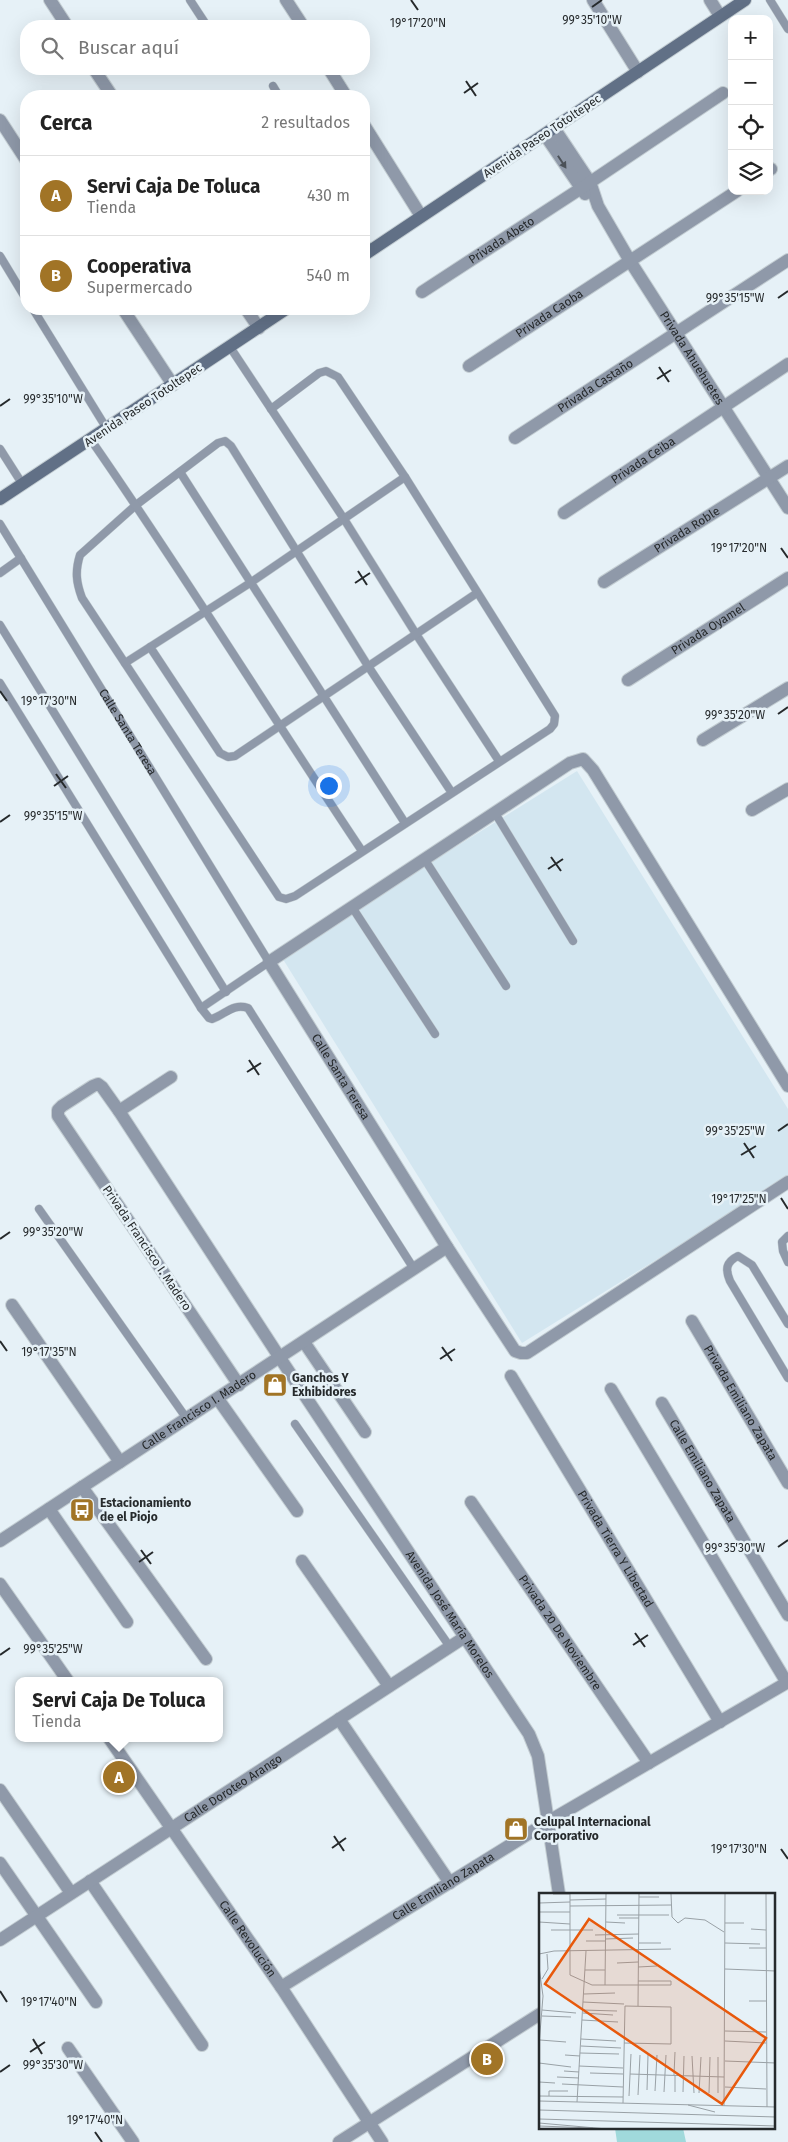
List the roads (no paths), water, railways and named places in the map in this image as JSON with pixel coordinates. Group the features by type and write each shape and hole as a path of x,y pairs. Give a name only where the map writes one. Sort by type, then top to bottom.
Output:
{"main road":[{"name":"Avenida Paseo Totoltepec","path":"370,247 421,216 745,0"},
{"name":"Avenida Paseo Totoltepec","path":"0,500 277,315"}],"street":[{"path":"50,0 63,20"},
{"path":"286,0 299,20"},
{"path":"593,0 638,72"},
{"path":"710,0 720,16"},
{"path":"98,75 108,90"},
{"path":"333,75 342,90"},
{"name":"Privada Abeto","path":"422,292 723,93"},
{"path":"0,120 20,151"},
{"name":"Privada Ahuehuetes","path":"550,131 722,407 788,508"},
{"path":"370,134 421,216"},
{"name":"Privada Caoba","path":"469,366 731,195"},
{"name":"Privada Castaño","path":"515,438 788,260"},
{"path":"127,315 173,385"},
{"path":"250,315 258,328"},
{"name":"Privada Ceiba","path":"564,513 788,364"},
{"name":"Privada Roble","path":"604,582 788,466"},
{"name":"Privada Oyamel","path":"628,680 788,578"},
{"path":"703,740 788,688"},
{"path":"270,962 570,763 583,759 593,770 788,1086"},
{"path":"752,810 788,788"},
{"name":"Calle Santa Teresa","path":"270,962 447,1247 515,1351 527,1353 788,1182"},
{"path":"119,1111 171,1077"},
{"name":"Avenida José María Morelos","path":"58,1110 98,1084 102,1087 535,1745 549,1822 559,1893"},
{"name":"Privada Francisco I. Madero","path":"58,1110 58,1116 239,1385"},
{"name":"Calle Francisco I. Madero","path":"0,1541 447,1247"},
{"path":"12,1305 120,1462"},
{"name":"Privada Emiliano Zapata","path":"692,1322 788,1483"},
{"path":"304,1342 365,1432"},
{"name":"Privada Tierra Y Libertad","path":"511,1376 720,1722"},
{"path":"611,1389 788,1682"},
{"path":"218,1399 297,1511"},
{"name":"Calle Emiliano Zapata","path":"662,1403 788,1615"},
{"path":"82,1487 206,1659"},
{"name":"Privada 20 De Noviembre","path":"471,1502 649,1763"},
{"path":"49,1509 127,1622"},
{"path":"302,1561 389,1686"},
{"path":"0,1584 65,1677"},
{"name":"Calle Doroteo Arango","path":"0,1940 339,1718 465,1638"},
{"name":"Calle Emiliano Zapata","path":"281,1987 549,1822 788,1682"},
{"path":"339,1718 450,1883"},
{"name":"Calle Revolución","path":"112,1742 281,1987 382,2142"},
{"path":"0,1790 71,1893"},
{"path":"0,1863 96,2002"},
{"path":"90,1880 202,2045"},
{"path":"339,2142 539,2015"},
{"path":"68,2048 133,2142"}],"lane":[{"path":"190,0 203,20"},
{"path":"770,0 788,29"},
{"path":"273,86 275,90"},
{"path":"0,256 20,288"},
{"path":"36,315 107,429"},
{"path":"230,347 344,519 499,762"},
{"path":"271,409 319,373 326,371 338,377 405,477 555,716 554,724 550,729 295,896 286,899 279,897 82,598 76,582 76,567 80,555 136,504 218,443 225,441 231,446 368,666 452,792"},
{"path":"91,440 136,504 279,727 362,851"},
{"path":"0,449 23,485"},
{"path":"180,472 405,823"},
{"path":"124,663 297,552 405,477"},
{"name":"Calle Santa Teresa","path":"0,524 270,962"},
{"path":"0,573 21,558"},
{"path":"150,647 220,753 228,757 234,756 477,592"},
{"path":"0,625 226,992"},
{"path":"0,683 201,1008 212,1019 234,1007 248,1008 414,1269"},
{"path":"495,813 573,941"},
{"path":"424,860 506,986"},
{"path":"352,907 435,1034"},
{"path":"201,1008 270,962"},
{"path":"39,1209 187,1419"},
{"path":"788,1236 782,1242 783,1251 788,1262"},
{"path":"788,1324 752,1266 738,1256 732,1259 727,1266 726,1273 730,1282 788,1378"},
{"path":"295,1424 450,1647"}],"place":[{"name":"Ganchos Y Exhibidores","path":"275,1385"},
{"name":"Estacionamiento de el Piojo","path":"82,1510"},
{"name":"Servi Caja De Toluca","path":"119,1777"},
{"name":"Celupal Internacional Corporativo","path":"516,1829"},
{"name":"Cooperativa","path":"487,2059"}]}
